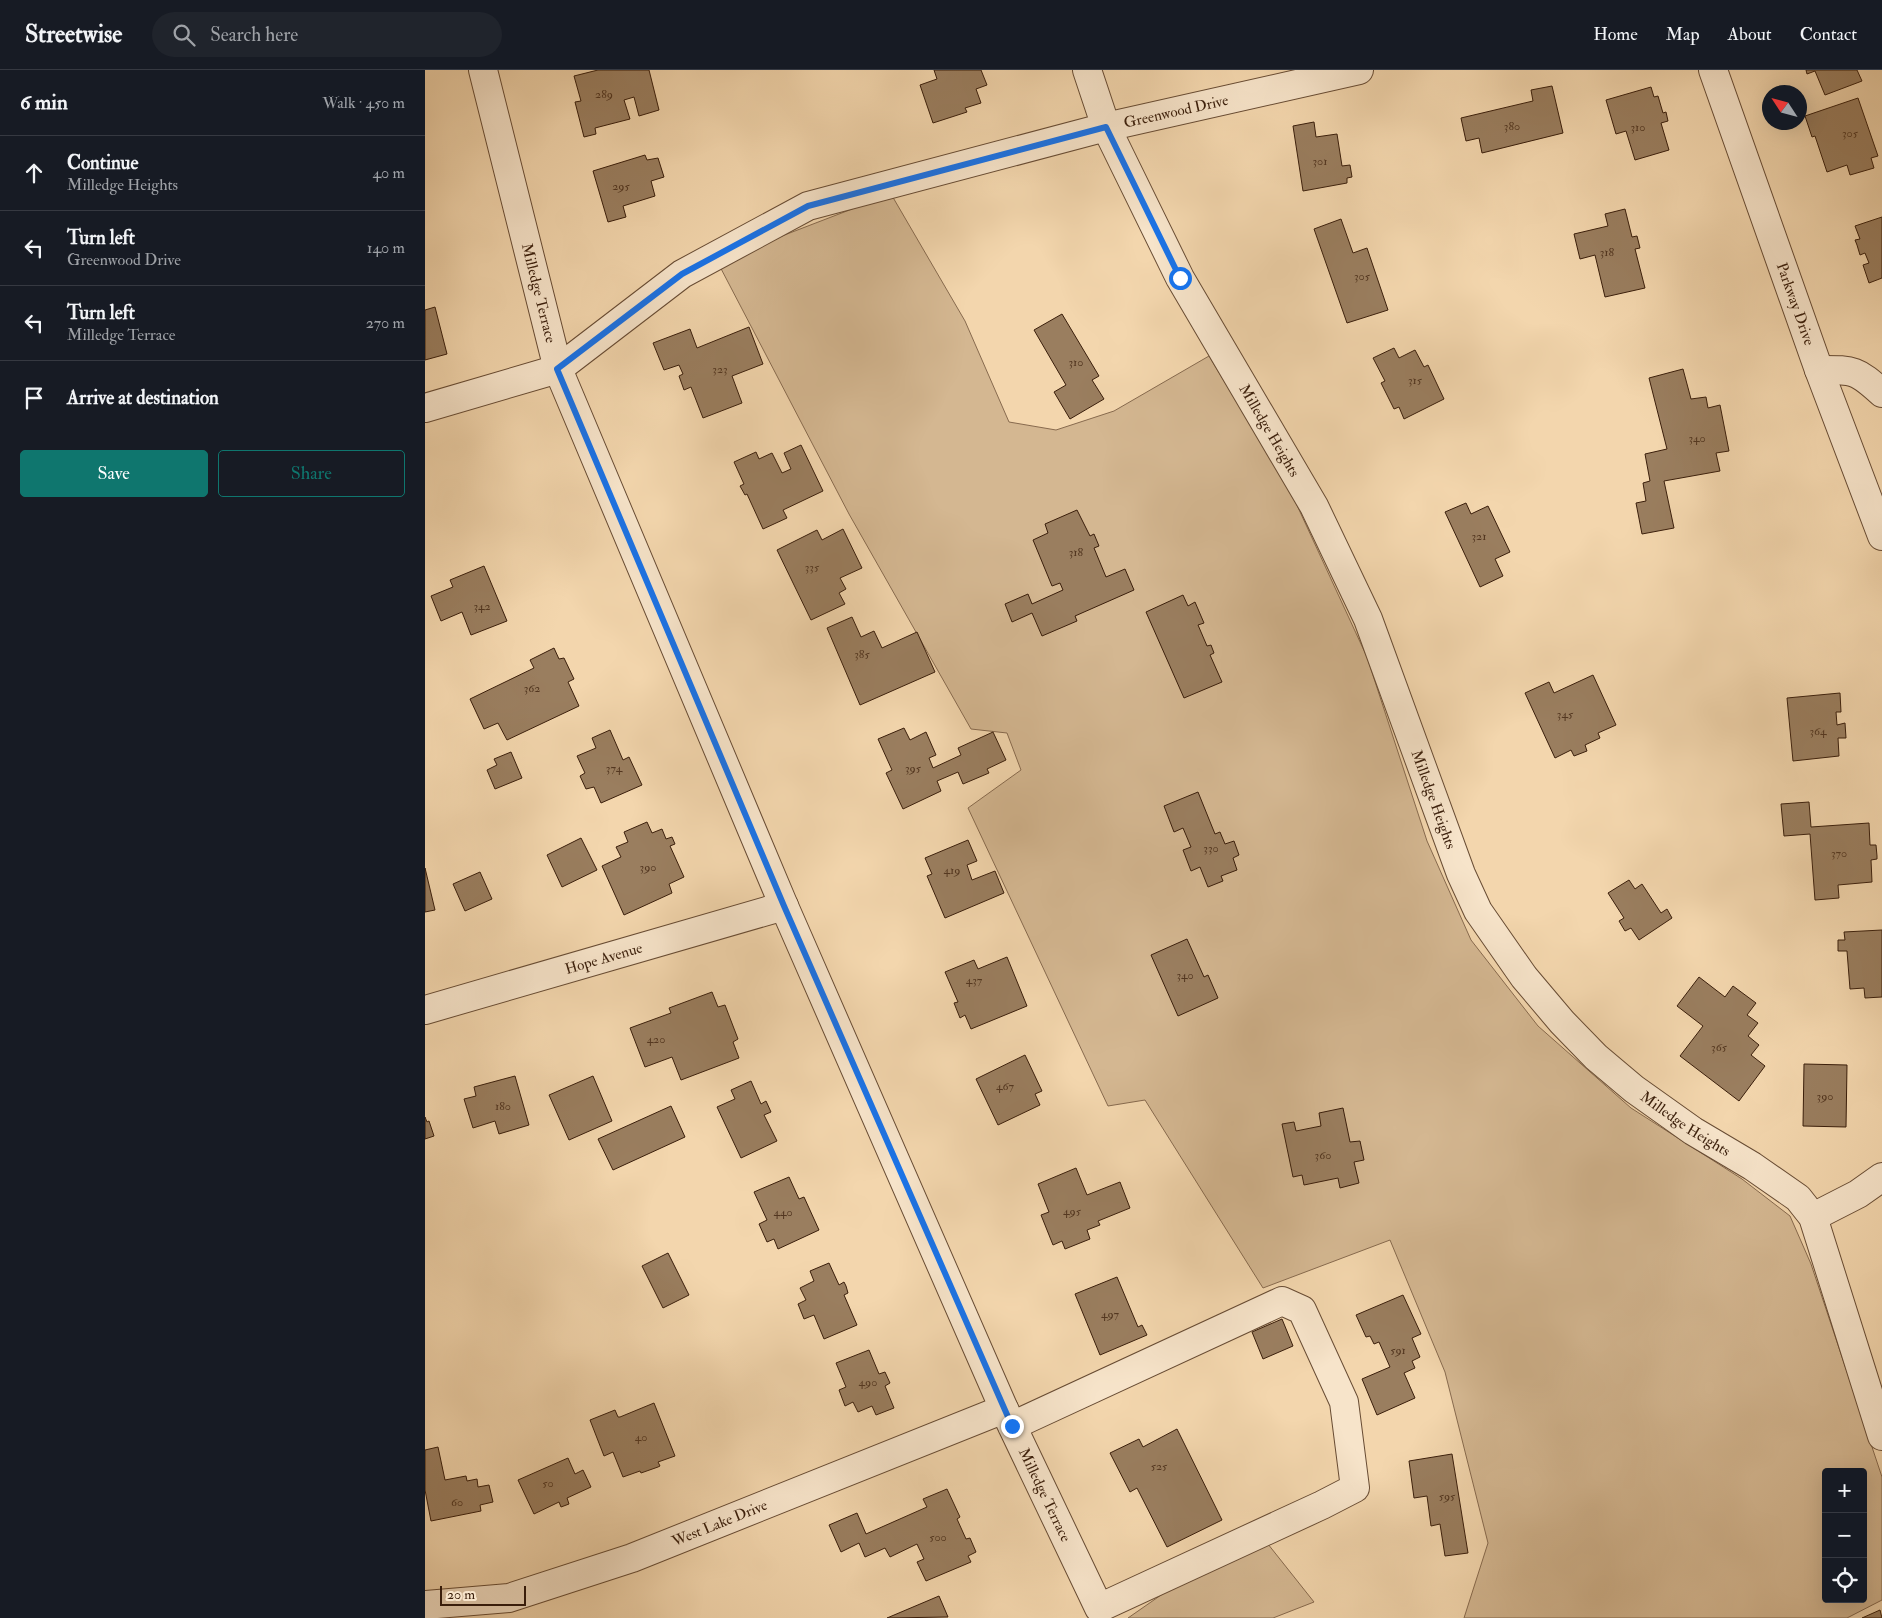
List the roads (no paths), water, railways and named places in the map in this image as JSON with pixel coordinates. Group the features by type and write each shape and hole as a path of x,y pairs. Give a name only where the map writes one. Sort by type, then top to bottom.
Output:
{"street":[{"name":"Milledge Terrace","path":"483,70 557,369 784,906 1008,1418 1099,1608"},
{"name":"Milledge Heights","path":"1087,70 1106,127 1180,278 1314,506 1368,619 1461,874 1478,911 1524,977 1561,1022 1595,1057 1634,1089 1693,1131 1752,1166 1798,1198 1813,1217 1882,1436"},
{"name":"Greenwood Drive","path":"425,408 557,369 682,274 808,206 1106,127 1359,70"},
{"name":"Parkway Drive","path":"1713,70 1819,370 1882,536"},
{"path":"1819,370 1850,370 1866,378 1882,393"},
{"name":"Hope Avenue","path":"425,1010 784,906"},
{"path":"1813,1217 1858,1194 1882,1177"},
{"name":"West Lake Drive","path":"425,1605 509,1598 632,1558 1008,1418 1282,1301 1302,1310 1344,1402 1355,1488 1099,1608"}]}
